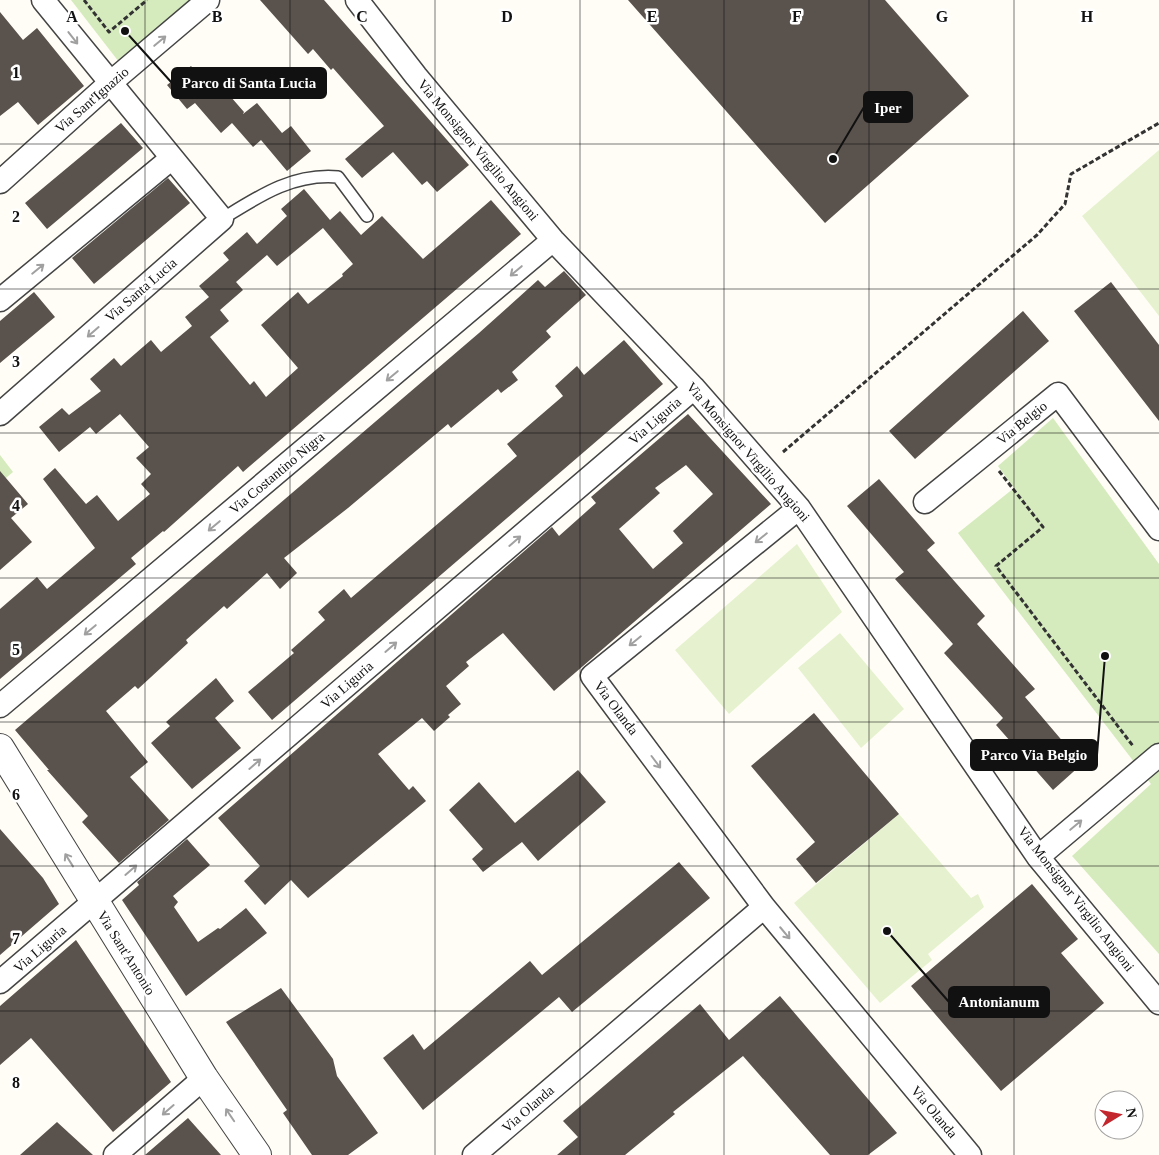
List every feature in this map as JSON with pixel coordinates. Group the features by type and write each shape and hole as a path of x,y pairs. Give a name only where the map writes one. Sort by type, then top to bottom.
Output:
{"street":[{"path":"43,0 109,84 222,219"},
{"name":"Via Sant'Ignazio","path":"0,182 109,84 208,0"},
{"name":"Via Monsignor Virgilio Angioni","path":"357,0 416,76 553,240 694,388 799,508 1038,857 1159,1003"},
{"path":"0,300 172,158"},
{"name":"Via Santa Lucia","path":"0,414 222,219"},
{"name":"Via Costantino Nigra","path":"0,706 553,240"},
{"name":"Via Liguria","path":"0,982 694,388"},
{"name":"Via Belgio","path":"925,502 1058,394 1159,529"},
{"name":"Via Olanda","path":"799,508 592,676 764,907 970,1155"},
{"name":"Via Sant'Antonio","path":"0,748 204,1078 257,1155"},
{"path":"1038,857 1153,760"},
{"name":"Via Olanda","path":"474,1155 764,907"},
{"path":"115,1155 204,1078"}],"lane":[{"path":"222,219 260,195 316,175 338,177 368,216"}],"path":[{"path":"84,0 109,32 146,1"},
{"path":"764,468 1037,235 1065,204 1071,174 1159,124"},
{"path":"985,453 1043,527 996,566 1153,760"}],"green space":[{"path":"71,0 193,0 119,62"},
{"path":"1159,150 1159,316 1082,216"},
{"path":"1053,418 1159,564 1159,954 1072,856 1151,784 958,533 1014,488 998,466"},
{"path":"0,455 13,472 0,483"},
{"path":"797,544 842,612 729,714 675,650"},
{"path":"840,633 904,709 861,748 798,668"},
{"path":"899,814 971,898 978,894 984,907 928,954 932,960 880,1003 794,903"}],"building":[{"path":"260,0 324,0 469,165 437,192 427,181 422,185 393,152 362,178 345,159 384,126 333,68 331,70 313,49 308,54"},
{"path":"628,0 885,0 969,96 825,223"},
{"path":"0,12 23,40 37,28 84,86 38,125 18,102 0,116"},
{"path":"191,66 217,96 224,89 244,112 243,114 257,103 282,133 291,126 311,151 287,171 261,140 253,147 232,123 221,133 195,103 187,109 167,85"},
{"path":"121,123 143,148 47,229 25,203"},
{"path":"168,178 190,203 94,284 72,258"},
{"path":"304,189 330,220 340,211 361,235 382,216 423,259 491,200 521,234 243,472 238,466 164,532 131,558 136,564 0,679 0,609 37,577 47,589 95,548 43,479 55,468 86,504 97,495 118,521 150,494 141,484 151,474 136,458 149,447 120,414 96,434 90,427 59,452 39,427 62,408 69,415 101,391 90,379 114,358 121,366 151,340 161,352 192,326 185,317 209,297 199,286 229,260 223,253 247,232 257,244 287,216 281,209","holes":["323,228 353,264 342,274 343,276 308,304 298,292 261,325 298,368 266,397 254,381 250,385 210,337 229,321 220,310 243,290 236,282 267,255 277,266"]},
{"path":"564,271 586,295 546,331 551,337 512,372 518,380 501,393 498,389 451,428 448,424 348,508 284,558 297,573 280,589 267,573 227,609 224,606 186,640 188,643 138,689 135,686 106,711 148,762 130,777 169,820 119,863 82,822 88,816 15,730 479,333 538,280 545,287"},
{"path":"1111,282 1159,345 1159,421 1074,311"},
{"path":"34,292 55,317 0,363 0,321"},
{"path":"1023,311 1049,341 915,459 889,431"},
{"path":"624,340 663,384 272,720 248,692 294,653 291,650 325,620 318,612 344,589 351,598 517,456 507,444 563,396 555,386 577,366 584,375"},
{"path":"688,414 771,504 554,691 503,633 466,662 469,666 446,686 461,704 448,715 450,717 434,731 422,718 378,754 409,790 413,786 426,801 308,898 291,880 265,905 244,881 260,866 218,818 552,527 559,536 596,503 591,497","holes":["686,465 713,494 673,531 683,543 653,569 619,529 660,493 655,488"]},
{"path":"0,471 28,504 11,518 32,542 0,570"},
{"path":"879,479 935,543 927,550 985,616 977,624 1035,689 1025,697 1082,764 1053,790 996,725 1003,718 944,653 953,644 895,579 904,572 847,506"},
{"path":"216,678 234,701 215,718 241,748 192,789 151,743 170,726 166,722"},
{"path":"814,713 899,814 816,883 796,859 815,842 751,766"},
{"path":"578,770 606,802 538,861 522,842 483,872 472,859 483,849 449,810 479,782 515,823"},
{"path":"0,829 43,878 59,904 0,955"},
{"path":"187,839 210,865 173,896 178,902 174,907 198,942 218,928 220,929 246,908 267,933 186,996 122,900 139,885 137,882"},
{"path":"679,862 710,898 572,1012 559,997 423,1110 383,1058 413,1034 424,1050 530,961 542,975"},
{"path":"1032,884 1078,939 1061,953 1104,1003 1001,1091 911,986"},
{"path":"76,940 171,1082 113,1132 31,1038 0,1065 0,1006"},
{"path":"281,988 333,1059 337,1076 378,1133 348,1155 312,1155 283,1113 287,1110 226,1022"},
{"path":"780,996 897,1133 868,1155 830,1155 743,1056 673,1112 675,1114 625,1155 557,1155 578,1137 563,1121 700,1004 729,1040"},
{"path":"188,1118 221,1155 145,1155"},
{"path":"57,1122 93,1155 20,1155"}],"place":[{"name":"Parco di Santa Lucia","path":"125,31"},
{"name":"Iper","path":"833,159"},
{"name":"Parco Via Belgio","path":"1105,656"},
{"name":"Antonianum","path":"887,931"}]}
